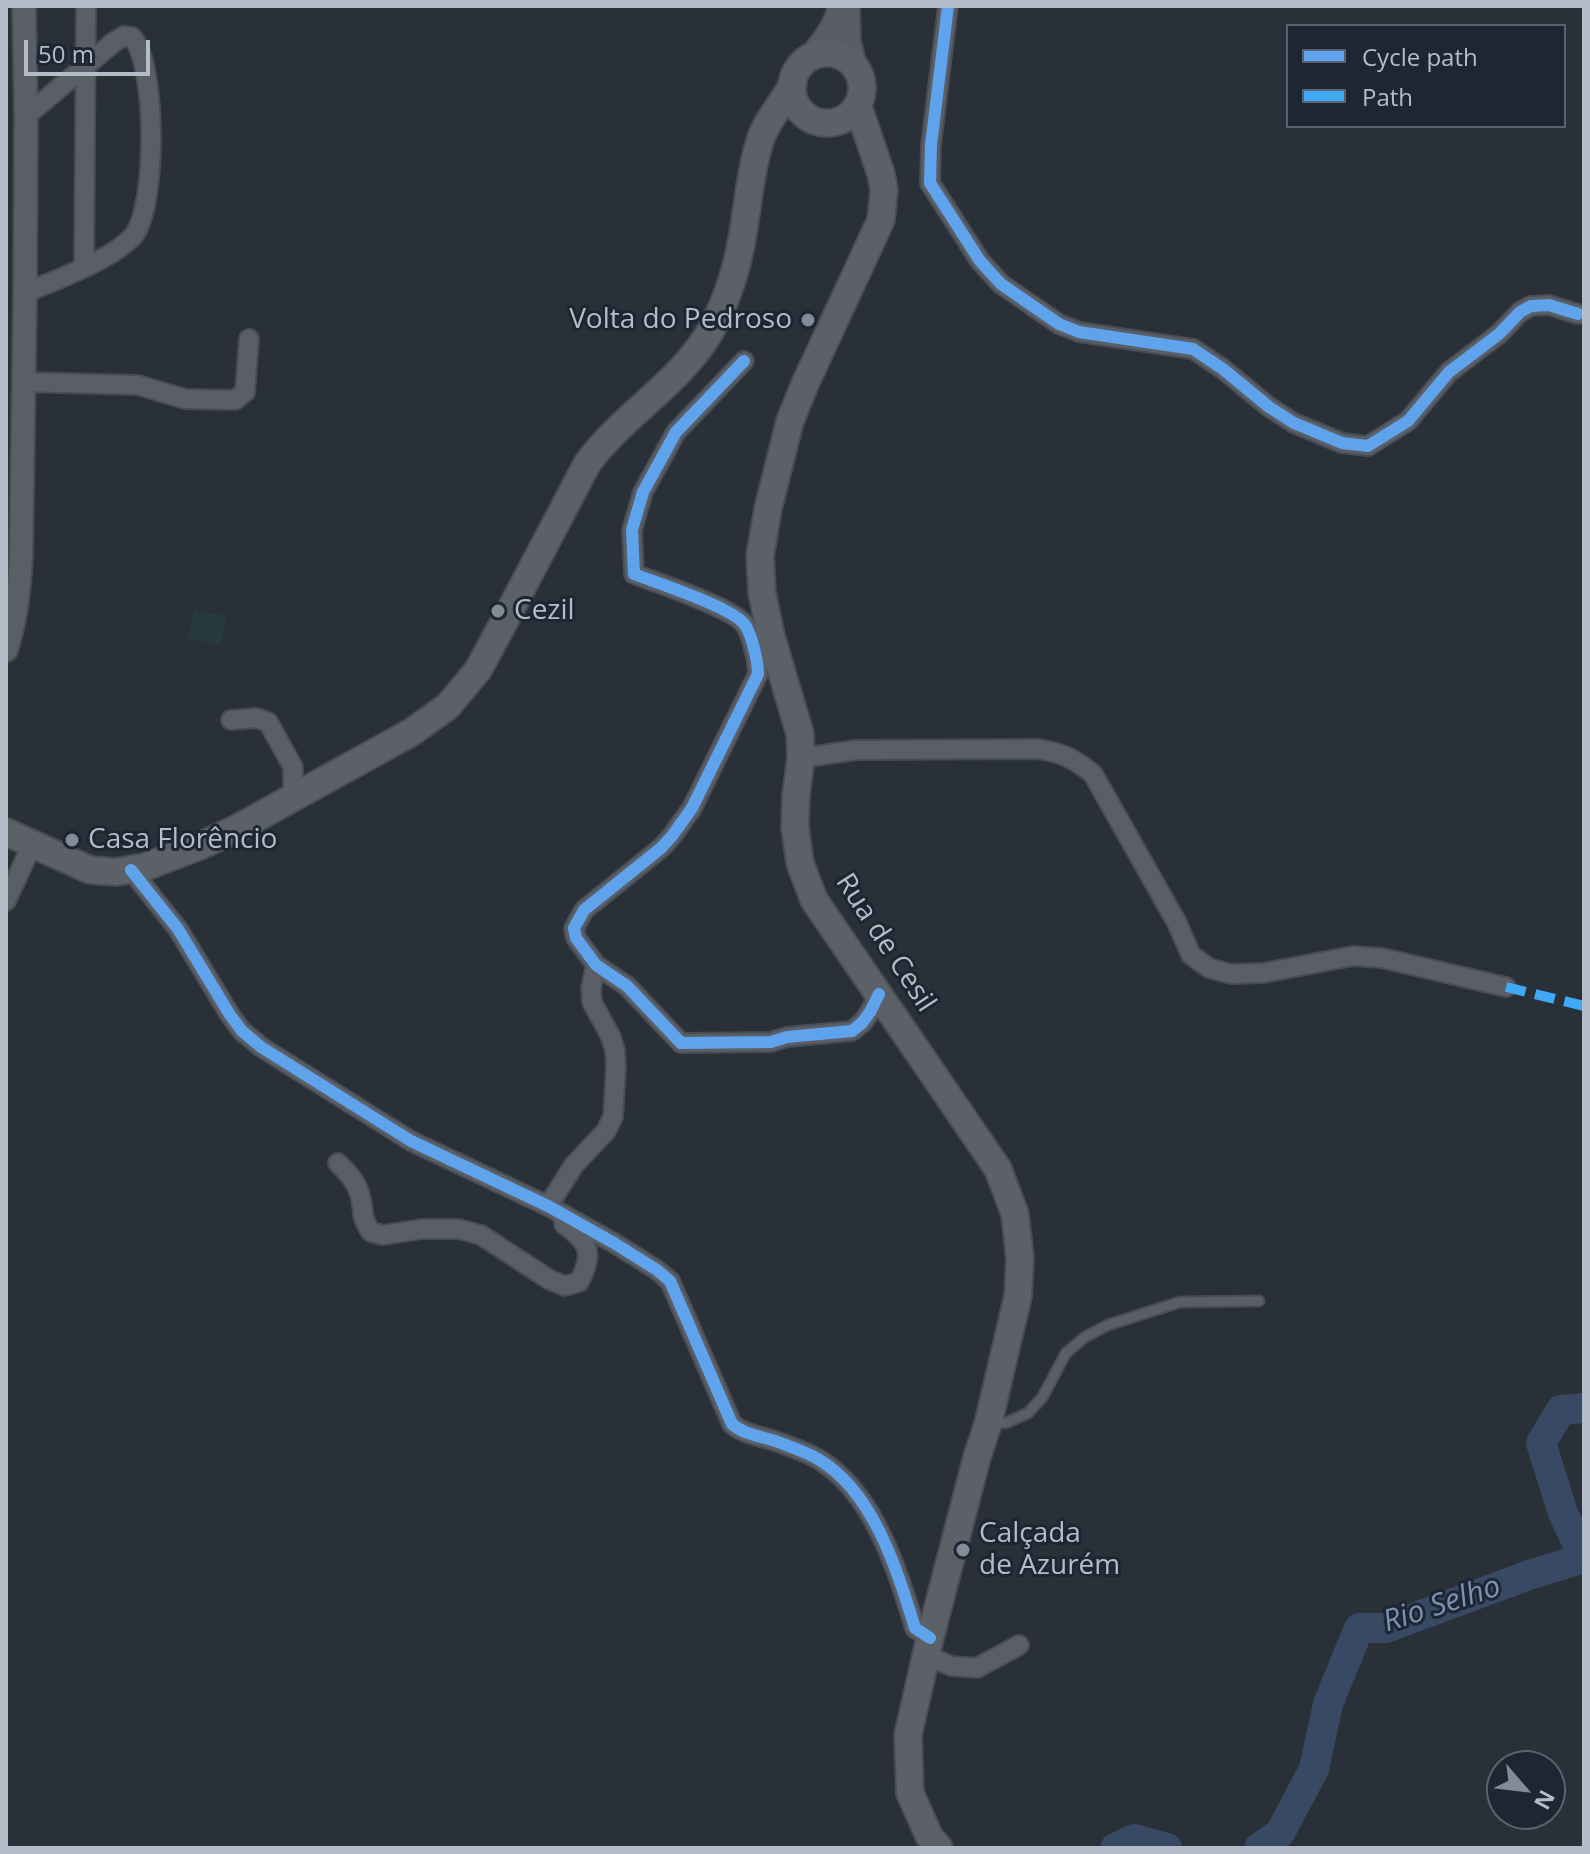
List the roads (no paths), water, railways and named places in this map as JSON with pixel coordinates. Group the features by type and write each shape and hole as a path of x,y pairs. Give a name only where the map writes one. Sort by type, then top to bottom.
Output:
{"main road":[{"path":"6,832 90,870 116,872 145,867 238,828 412,732 448,706 470,681 495,640 587,464 604,442 677,375 711,330 736,268 760,139 802,64 827,39 841,6"},
{"path":"847,6 848,41 854,66"},
{"path":"756,156 773,136 795,124 816,121 832,123 842,120 858,106 862,85 854,66 830,53 811,57"},
{"path":"793,83 793,94 802,113 843,134 881,174"},
{"name":"Rua de Cesil","path":"858,106 881,174 884,190 881,220 795,409 768,509 760,556 762,593 771,636 770,672 800,734 795,827 800,863 814,900 998,1169 1015,1214 1020,1259 1018,1296 908,1735 910,1793 929,1836 939,1848"}],"street":[{"path":"84,267 86,6"},
{"path":"948,6 931,145 930,183 980,261 1001,284 1059,324 1079,332 1193,349 1294,423 1342,443 1368,446 1408,421 1449,372 1499,334 1520,312 1531,306 1549,305 1582,313"},
{"path":"6,650 19,600 26,116 20,8"},
{"path":"25,293 115,252 134,234 142,218 149,181 151,111 139,44 132,37 124,36 114,42 26,116"},
{"path":"22,382 138,385 185,399 235,400 245,392 249,339"},
{"path":"744,361 676,432 643,492 632,530 634,574 729,611 745,624 758,660 770,672 692,808 672,836 584,910 574,928 576,938 596,965 627,986 681,1043 771,1042 787,1037 852,1031 862,1023 879,994"},
{"path":"231,720 256,718 268,722 293,767 293,797"},
{"path":"801,758 856,750 1038,749 1057,752 1074,759 1093,774 1177,923 1191,955 1209,968 1231,974 1263,973 1353,956 1382,958 1506,987"},
{"path":"6,901 32,845"},
{"path":"131,870 178,929 230,1015 242,1031 261,1047 411,1141 548,1206 614,1243 670,1281 732,1424 739,1430 778,1442 818,1460 849,1484 869,1514 896,1567 915,1628 928,1646 951,1666 977,1668 1019,1645"},
{"path":"338,1163 353,1177 361,1197 362,1219 371,1232 383,1235 422,1229 459,1229 481,1235 550,1280 565,1286 579,1282 587,1267 588,1250 580,1236 549,1213 548,1206 574,1165 606,1131 613,1117 615,1051 592,1002 591,988 596,965"}],"lane":[{"path":"988,1424 1006,1423 1028,1413 1042,1398 1066,1353 1085,1337 1108,1325 1180,1302 1259,1301"}],"waterway":[{"name":"Rio Selho","path":"1259,1848 1280,1833 1314,1769 1328,1704 1359,1628 1386,1628 1584,1558 1563,1513 1541,1443 1561,1410 1584,1408"},
{"name":"Rio Selho","path":"1115,1848 1134,1839 1167,1848"}],"place":[{"name":"Volta do Pedroso","path":"808,320"},
{"name":"Cezil","path":"498,611"},
{"name":"Casa Florêncio","path":"72,840"},
{"name":"Calçada de Azurém","path":"963,1550"}]}
